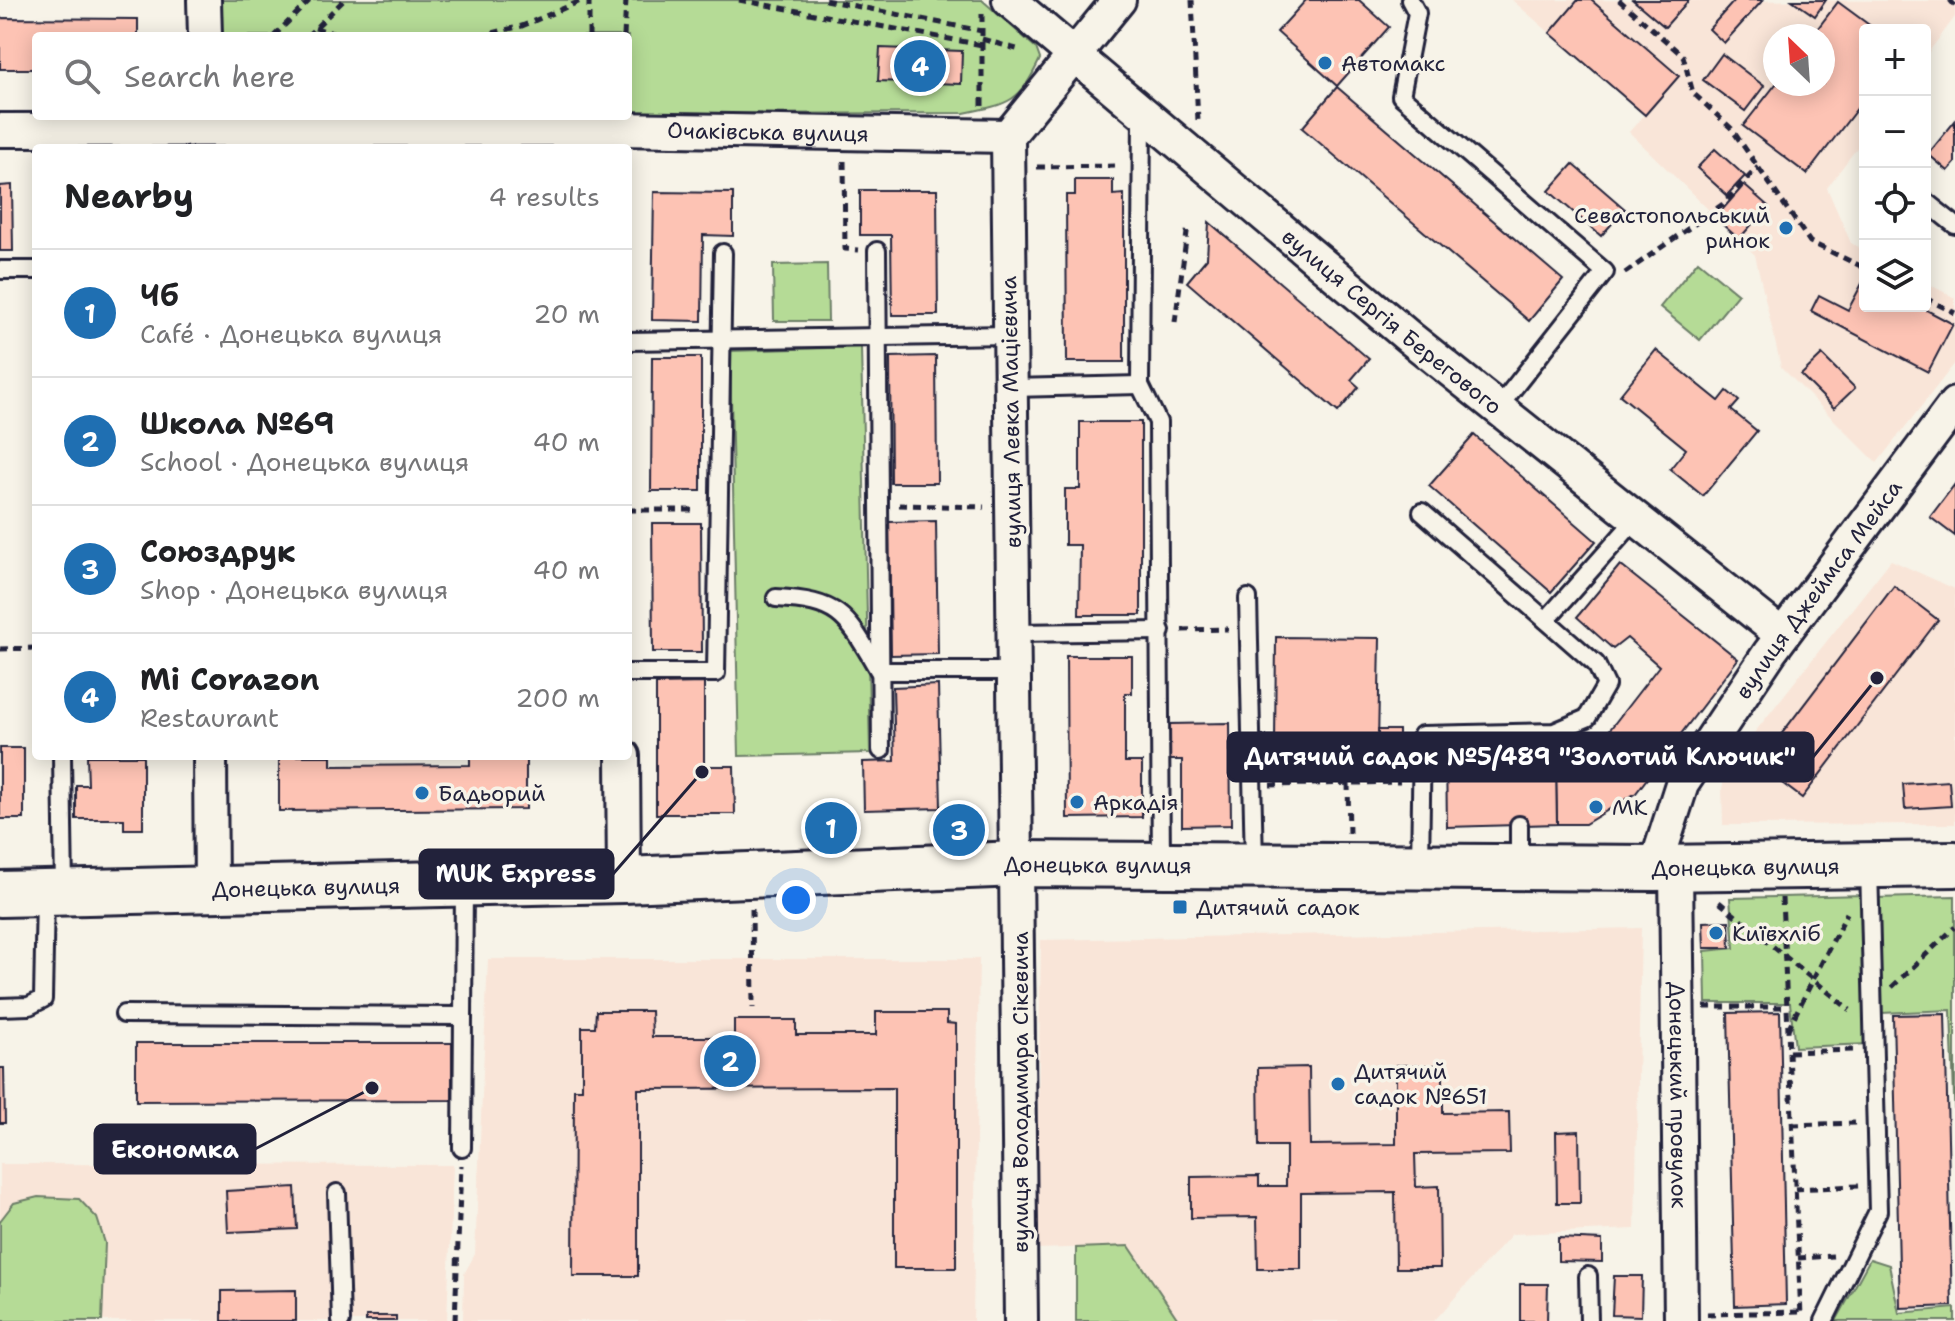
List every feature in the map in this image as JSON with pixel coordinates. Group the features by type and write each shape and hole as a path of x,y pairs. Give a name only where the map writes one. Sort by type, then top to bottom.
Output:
{"street":[{"path":"204,0 205,32"},
{"path":"1008,136 1119,0"},
{"name":"вулиця Сергія Берегового","path":"996,4 1073,54 1410,338 1782,635"},
{"name":"Очаківська вулиця","path":"0,130 54,139 207,132 618,138 1008,136"},
{"name":"вулиця Левка Мацієвича","path":"1008,136 1018,864"},
{"name":"вулиця Джеймса Мейса","path":"1665,867 1682,784 1782,635 1955,404"},
{"path":"210,760 211,891"},
{"path":"623,760 624,880"},
{"name":"Донецька вулиця","path":"0,894 624,880 1018,864 1420,865 1519,846 1665,867 1955,864"},
{"name":"вулиця Володимира Сікевича","path":"1018,864 1021,1321"},
{"name":"Донецький провулок","path":"1665,867 1690,1318"}],"lane":[{"path":"1410,0 1417,13 1401,96 1605,272 1498,408"},
{"path":"1142,110 1140,385 1158,422 1161,864"},
{"path":"1931,206 1955,225"},
{"path":"877,251 881,750"},
{"path":"632,673 716,673 723,253"},
{"path":"0,270 32,270"},
{"path":"632,341 1010,335"},
{"path":"1011,388 1140,385"},
{"path":"1420,865 1422,735 1554,732 1587,718 1606,685 1596,664 1422,512"},
{"path":"1546,620 1638,517"},
{"path":"776,598 812,600 836,609 856,632 879,671"},
{"path":"1248,598 1254,863"},
{"path":"1014,633 1161,631"},
{"path":"879,671 1015,671"},
{"path":"1518,733 1518,768"},
{"path":"0,1007 29,1006 43,999 54,893 62,760"},
{"path":"1824,1321 1878,1211 1869,865"},
{"path":"462,1148 464,884"},
{"path":"124,1014 463,1016"},
{"path":"337,1193 341,1321"},
{"path":"1588,1276 1589,1321"}],"path":[{"path":"278,32 310,0"},
{"path":"311,32 344,0"},
{"path":"496,32 522,26 583,0"},
{"path":"589,0 589,32"},
{"path":"624,32 626,0"},
{"path":"739,0 982,42 1032,54"},
{"path":"825,0 982,31"},
{"path":"1192,0 1198,122"},
{"path":"1619,0 1683,56 1693,93 1731,128 1810,242 1859,265"},
{"path":"1950,0 1955,6"},
{"path":"982,107 982,31 996,4"},
{"path":"315,28 330,32"},
{"path":"844,152 845,249 877,251"},
{"path":"1037,167 1141,166"},
{"path":"1578,306 1712,213 1758,167"},
{"path":"1175,322 1188,225"},
{"path":"1931,301 1955,313"},
{"path":"878,504 984,507"},
{"path":"632,510 719,510"},
{"path":"1161,631 1249,628"},
{"path":"0,649 32,648"},
{"path":"1252,785 1421,781"},
{"path":"1348,783 1350,843"},
{"path":"1781,892 1801,1321"},
{"path":"752,901 753,1008"},
{"path":"1717,901 1874,1028"},
{"path":"1788,1029 1852,904"},
{"path":"1873,1006 1955,927"},
{"path":"1695,1007 1787,1007"},
{"path":"1789,1052 1874,1049"},
{"path":"1792,1125 1876,1122"},
{"path":"455,1321 462,1148"},
{"path":"1795,1189 1877,1185"},
{"path":"1798,1258 1856,1255"},
{"path":"1690,1318 1801,1312"}],"shaded area":[{"name":"Севастопольський ринок","path":"1512,0 1955,1 1955,17 1931,49 1931,24 1859,24 1859,145 1827,188 1851,243 1859,248 1859,312 1931,312 1931,285 1955,298 1955,363 1877,463 1781,367 1755,255 1629,132 1644,115"},
{"path":"1891,560 1955,589 1955,824 1723,825 1722,788 1728,766"},
{"name":"Дитячий садок №651","path":"1641,928 1635,1229 1512,1234 1434,1321 1179,1321 1129,1246 1036,1249 1041,940"},
{"path":"488,959 979,959 973,1321 463,1321 464,1274 475,1254"},
{"path":"0,1164 453,1165 447,1321 0,1321"}],"green space":[{"path":"218,0 982,0 1036,48 1040,59 1026,84 1012,99 964,113 632,114 632,32 218,32"},
{"path":"1698,261 1738,294 1700,340 1660,307"},
{"path":"827,264 828,321 774,321 773,265"},
{"path":"861,347 870,753 739,756 730,351"},
{"path":"1865,895 1870,1044 1795,1047 1790,1003 1706,1003 1705,951 1734,948 1730,898"},
{"path":"1955,896 1955,1127 1951,1010 1881,1013 1875,898"},
{"path":"38,1197 79,1199 97,1218 105,1243 102,1321 0,1321 0,1221 14,1203"},
{"path":"1129,1246 1179,1321 1076,1321 1076,1248"},
{"path":"1870,1259 1889,1265 1899,1313 1955,1308 1955,1321 1836,1321"}],"building":[{"path":"1306,0 1359,0 1389,27 1337,86 1277,32"},
{"path":"1578,0 1591,0 1679,76 1645,115 1550,33"},
{"path":"1633,0 1689,0 1665,27"},
{"path":"1735,0 1763,0 1724,43 1709,29"},
{"path":"1792,0 1826,0 1815,16"},
{"path":"1838,2 1868,24 1859,24 1859,106 1807,174 1743,126 1767,96 1835,96 1835,24 1821,24"},
{"path":"0,18 138,19 138,32 32,32 32,69 0,69"},
{"path":"880,48 962,51 961,84 878,81"},
{"path":"1722,54 1763,87 1745,111 1703,80"},
{"path":"1337,87 1563,280 1529,321 1302,128"},
{"path":"1955,121 1955,163 1948,171 1931,157 1931,150"},
{"path":"1715,149 1745,176 1727,195 1697,168"},
{"path":"1573,164 1625,209 1601,236 1549,191"},
{"path":"1075,180 1113,180 1113,195 1124,194 1124,362 1067,362 1066,195 1075,195"},
{"path":"12,185 13,251 0,251 0,186"},
{"path":"1744,185 1768,206 1739,239 1715,218"},
{"path":"860,190 937,190 938,315 892,315 891,235 860,235"},
{"path":"654,192 733,193 733,236 703,235 702,321 652,320"},
{"path":"1209,222 1369,359 1351,380 1359,387 1338,412 1187,282 1207,258"},
{"path":"1859,289 1859,312 1930,312 1953,324 1928,372 1811,311 1819,295 1848,310"},
{"path":"1656,350 1719,401 1727,391 1739,401 1731,410 1757,431 1703,496 1670,469 1686,449 1620,395"},
{"path":"1822,355 1855,388 1834,408 1801,375"},
{"path":"936,356 937,483 891,483 890,357"},
{"path":"652,357 701,357 701,491 651,491"},
{"path":"1080,422 1141,422 1141,615 1079,615 1080,545 1065,545 1065,489 1080,489"},
{"path":"1474,435 1596,541 1551,592 1429,486"},
{"path":"1955,484 1955,536 1930,517"},
{"path":"936,521 938,654 891,655 889,522"},
{"path":"652,523 701,523 702,652 653,652"},
{"path":"1620,565 1738,659 1636,793 1585,824 1557,824 1556,767 1594,750 1659,666 1627,638 1613,649 1577,617"},
{"path":"1894,586 1938,620 1802,798 1758,765"},
{"path":"1276,637 1380,638 1378,745 1275,744"},
{"path":"1066,656 1132,656 1132,693 1125,693 1125,762 1142,762 1142,817 1067,818"},
{"path":"704,683 704,766 734,766 735,814 656,814 656,684"},
{"path":"938,685 941,808 864,810 863,762 895,761 893,687"},
{"path":"1230,723 1231,825 1182,826 1182,760 1170,760 1169,724"},
{"path":"1378,730 1399,730 1399,779 1263,780 1263,736 1275,736 1275,744 1378,745"},
{"path":"0,748 24,748 24,819 0,819"},
{"path":"1495,752 1495,769 1556,767 1557,824 1447,827 1446,753"},
{"path":"87,760 143,760 143,829 124,829 124,819 76,819 76,785 88,785"},
{"path":"279,760 331,760 331,766 470,765 470,760 526,760 526,809 279,811"},
{"path":"1949,781 1951,806 1905,809 1903,784"},
{"path":"1729,921 1730,948 1704,948 1703,922"},
{"path":"596,1011 651,1011 652,1037 734,1037 734,1020 796,1020 796,1035 876,1035 876,1012 947,1012 947,1023 956,1024 956,1268 894,1268 894,1088 638,1089 638,1276 573,1276 574,1089 582,1089 582,1027 595,1027"},
{"path":"1780,1012 1786,1304 1735,1306 1728,1013"},
{"path":"1945,1014 1952,1306 1900,1308 1893,1015"},
{"path":"136,1043 452,1043 452,1100 136,1101"},
{"path":"1396,1065 1443,1065 1443,1113 1509,1112 1510,1153 1415,1154 1416,1187 1439,1186 1440,1268 1396,1268 1395,1192 1301,1193 1301,1269 1258,1269 1257,1217 1191,1218 1191,1177 1259,1176 1259,1186 1286,1186 1286,1146 1259,1146 1258,1068 1309,1067 1310,1145 1396,1144"},
{"path":"0,1068 4,1068 5,1123 0,1123"},
{"path":"1579,1131 1580,1203 1557,1203 1556,1132"},
{"path":"295,1187 297,1229 228,1232 226,1191"},
{"path":"1558,1238 1602,1240 1602,1262 1558,1261"},
{"path":"1614,1276 1642,1276 1641,1316 1612,1315"},
{"path":"1520,1284 1548,1284 1547,1321 1520,1321"},
{"path":"296,1290 296,1321 222,1321 222,1291"},
{"path":"366,1316 396,1316 396,1321 366,1321"}],"place":[{"name":"Автомакс","path":"1325,63"},
{"name":"Mi Corazon","path":"920,66"},
{"name":"Севастопольський ринок","path":"1786,228"},
{"name":"Дитячий садок №5/489 \"Золотий Ключик\"","path":"1877,678"},
{"name":"MUK Express","path":"702,772"},
{"name":"Бадьорий","path":"422,793"},
{"name":"Аркадія","path":"1077,802"},
{"name":"МК","path":"1596,807"},
{"name":"Чб","path":"831,828"},
{"name":"Союздрук","path":"959,830"},
{"name":"Дитячий садок","path":"1180,907"},
{"name":"Київхліб","path":"1716,933"},
{"name":"Школа №69","path":"730,1061"},
{"name":"Дитячий садок №651","path":"1338,1084"},
{"name":"Економка","path":"372,1088"}]}
